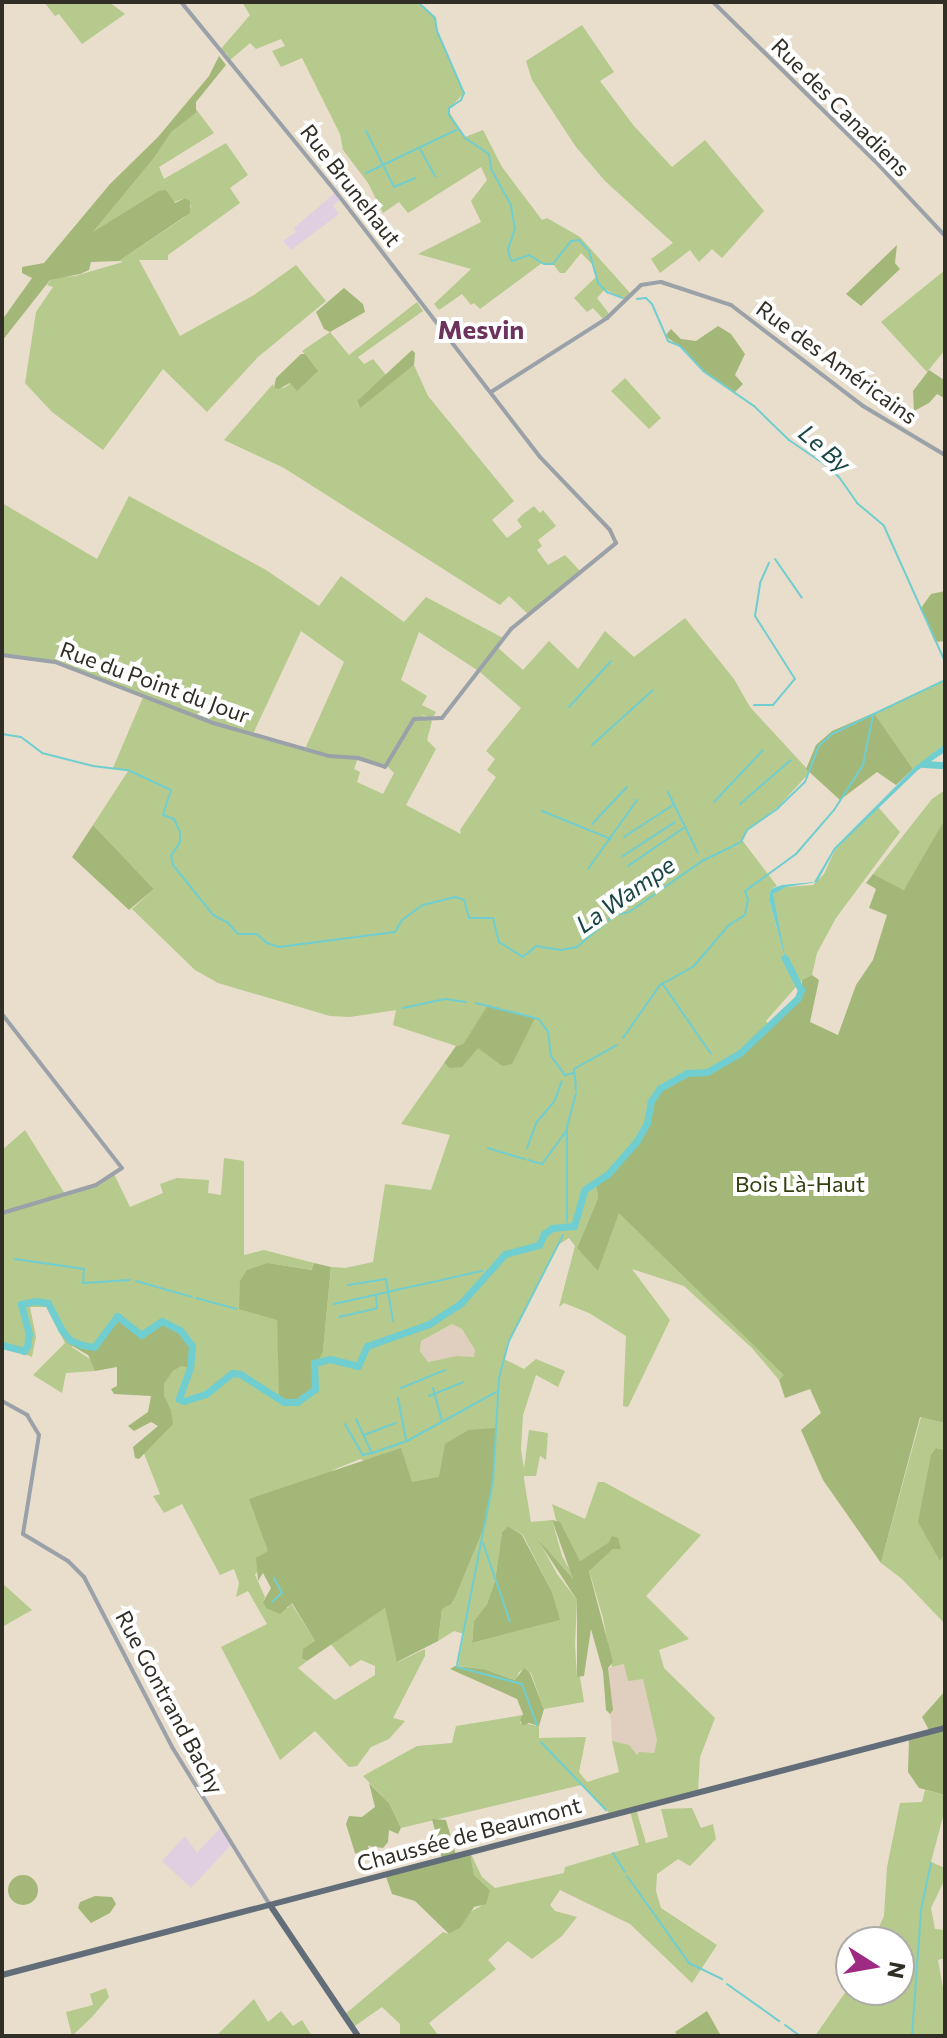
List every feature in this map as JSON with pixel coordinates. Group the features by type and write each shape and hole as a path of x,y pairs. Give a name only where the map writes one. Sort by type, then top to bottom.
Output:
{"main road":[{"name":"Chaussée de Beaumont","path":"2,1975 945,1728"},
{"path":"270,1905 358,2036"}],"street":[{"name":"Rue Brunehaut","path":"181,2 336,192 491,392"},
{"name":"Rue des Canadiens","path":"713,2 874,160 945,236"},
{"name":"Rue des Américains","path":"491,392 587,331 647,283 661,282 710,297 748,316 877,416 945,455"},
{"name":"Rue du Point du Jour","path":"2,655 55,662 213,723 321,754 358,758 386,766 414,719 442,718 511,629 616,543 614,535 554,473 491,392"},
{"path":"2,1014 122,1168 96,1185 2,1213"},
{"name":"Rue Gontrand Bachy","path":"2,1401 27,1415 39,1435 23,1534 68,1561 89,1583 172,1747 270,1905"}],"shaded area":[{"path":"336,192 341,198 333,206 339,214 291,250 283,241"},
{"path":"452,1324 462,1329 475,1350 475,1358 457,1356 428,1362 420,1351 421,1341"},
{"path":"625,1664 643,1678 657,1740 654,1753 638,1756 612,1741 608,1668"},
{"path":"221,1827 232,1844 191,1888 162,1861 185,1836 197,1853"}],"green space":[{"path":"44,2 109,2 125,14 82,44 59,14 55,16"},
{"path":"242,2 418,2 435,18 437,31 464,93 448,110 465,137 483,130 502,167 542,220 547,218 580,237 631,294 626,300 605,289 597,298 610,315 604,320 593,308 587,312 574,298 596,277 594,266 581,253 565,273 560,273 553,264 542,263 480,309 474,303 471,305 462,294 439,310 434,304 471,269 418,254 481,222 471,201 487,180 481,167 408,213 399,202 383,213 368,183 343,150 340,134 302,58 281,67 272,51 285,46 281,39 256,49 250,43 229,61 227,54 220,50 250,15"},
{"path":"582,25 614,72 600,81 634,126 672,167 705,140 764,211 722,258 712,249 699,262 690,250 660,273 651,259 673,243 605,181 576,147 532,80 526,61"},
{"path":"219,56 226,65 196,102 196,113 171,132 154,158 93,232 159,191 166,190 175,203 185,198 190,201 190,213 119,261 91,262 89,270 80,274 50,280 2,341 2,320 32,278 22,273 22,267 44,263 110,184 158,137 209,76"},
{"path":"196,109 214,133 159,167 164,179 226,143 248,175 230,188 240,203 168,255 168,260 139,260 180,336 254,295 296,265 326,301 258,357 207,412 163,369 103,450 52,412 25,383 36,312 53,287 47,285 52,278 75,276 123,262 119,261 185,217 191,206 185,198 93,232 154,158 170,132 196,113"},
{"path":"897,245 895,263 900,269 861,306 846,294"},
{"path":"945,270 945,350 927,372 881,322"},
{"path":"344,288 363,304 365,312 330,332 324,329 316,312"},
{"path":"417,302 423,311 358,357 364,364 373,359 386,375 357,401 359,407 414,365 428,396 514,501 492,520 507,538 522,527 517,520 522,515 534,506 540,513 543,510 556,526 538,540 542,546 537,550 548,565 565,555 582,573 528,614 509,596 500,605 284,468 224,440 273,384 274,388 284,388 291,383 305,354 302,351 330,332 349,355"},
{"path":"718,326 731,334 745,354 735,375 743,384 735,392 703,371 685,350 665,336 671,329 681,339 696,341"},
{"path":"412,350 415,353 414,365 360,408 357,401"},
{"path":"301,354 305,354 318,371 297,391 290,383 279,389 274,388 276,378"},
{"path":"929,370 944,380 944,398 937,394 929,403 914,411 913,391"},
{"path":"625,378 661,418 649,429 611,391"},
{"path":"129,496 266,570 319,606 341,576 404,622 426,597 503,638 497,647 523,670 549,641 578,669 605,631 634,657 685,618 734,679 750,707 810,772 778,807 747,830 742,840 777,886 771,889 769,899 787,966 772,898 774,892 786,887 813,885 824,874 835,850 878,807 900,832 836,918 817,953 812,975 802,980 766,1021 769,1025 740,1053 707,1072 687,1073 651,1101 647,1123 636,1142 597,1182 598,1198 577,1248 598,1270 619,1212 785,1375 779,1380 752,1348 684,1286 632,1269 670,1320 628,1407 623,1406 626,1336 589,1313 564,1303 559,1307 575,1246 569,1238 558,1245 507,1345 504,1359 524,1369 536,1359 565,1371 558,1387 536,1375 523,1415 521,1449 524,1469 529,1430 548,1433 546,1460 540,1456 536,1476 524,1476 524,1479 531,1522 552,1520 562,1556 574,1577 570,1580 537,1537 557,1574 577,1600 577,1677 580,1677 584,1702 544,1709 531,1673 524,1669 516,1680 484,1669 458,1666 464,1634 454,1631 438,1641 442,1609 457,1593 486,1523 411,1482 360,1459 333,1470 255,1575 265,1597 263,1602 288,1608 291,1603 315,1641 302,1657 307,1661 298,1668 335,1700 375,1675 375,1666 361,1660 350,1667 330,1643 385,1608 398,1662 425,1649 425,1656 393,1718 405,1721 389,1739 371,1747 357,1766 349,1767 315,1731 280,1760 221,1647 267,1624 248,1591 236,1597 239,1583 234,1569 220,1575 182,1504 164,1513 153,1496 160,1494 143,1451 172,1424 164,1384 173,1371 182,1366 192,1346 187,1336 180,1330 153,1326 141,1335 123,1317 117,1316 94,1347 71,1341 72,1347 91,1360 95,1371 66,1373 62,1393 33,1375 65,1343 46,1307 30,1307 36,1337 32,1357 2,1345 2,1150 25,1130 65,1194 89,1188 114,1174 130,1207 163,1193 160,1184 177,1178 209,1180 208,1193 221,1195 224,1158 244,1161 244,1255 264,1250 314,1263 313,1270 268,1263 277,1320 280,1399 310,1395 315,1389 314,1363 323,1351 331,1267 345,1268 373,1262 385,1184 431,1190 450,1135 401,1124 444,1063 449,1068 478,1047 502,1066 523,1014 488,1006 463,1044 456,1046 393,1025 396,1010 350,1017 330,1016 218,983 195,970 132,909 154,889 93,825 128,771 113,768 144,695 55,662 2,655 2,503 97,559","holes":["301,631 344,662 305,749 253,734","419,632 480,672 521,708 486,751 495,759 487,770 496,777 460,830 461,834 406,805 436,749 427,740 432,721 419,713 432,719 436,712 422,705 427,696 401,680","358,758 387,766 394,773 383,794 357,782 360,772 354,769","452,1324 462,1329 475,1350 474,1357 457,1356 428,1362 420,1351 421,1341","508,1526 523,1535 552,1592 559,1620 472,1643 474,1621 487,1604 495,1581 502,1532"]},
{"path":"945,591 945,641 935,642 921,608 931,594"},
{"path":"945,680 945,744 913,769 874,713"},
{"path":"874,713 913,769 896,785 877,772 840,800 806,769 816,745 832,731"},
{"path":"945,790 945,819 910,884 904,890 873,874 932,799"},
{"name":"Bois Là-Haut","path":"945,819 945,1423 920,1417 881,1563 823,1480 801,1430 821,1413 810,1389 785,1398 779,1380 784,1375 619,1213 598,1271 577,1248 598,1198 596,1182 636,1141 647,1123 651,1101 660,1088 687,1073 707,1072 740,1053 792,1007 802,995 802,980 812,975 819,980 810,1022 838,1035 856,985 873,960 887,915 869,908 876,889 866,883 873,874 904,890"},
{"path":"93,825 154,889 129,910 72,857"},
{"path":"488,1005 535,1018 512,1064 502,1066 478,1048 462,1067 449,1068 444,1063 456,1046 463,1044"},
{"path":"268,1263 312,1270 314,1263 331,1267 323,1351 314,1363 316,1388 310,1395 290,1404 279,1399 277,1320 239,1309 240,1281 247,1270"},
{"path":"117,1316 123,1316 141,1335 162,1321 171,1323 192,1346 190,1368 182,1366 173,1371 164,1384 164,1395 173,1424 139,1459 135,1458 133,1447 158,1426 151,1422 134,1431 128,1426 148,1412 151,1396 114,1394 111,1389 117,1386 117,1367 95,1371 88,1355 69,1344 70,1340 94,1346"},
{"path":"921,1417 945,1423 945,1450 936,1448 944,1557 945,1552 945,1624 902,1579 881,1563"},
{"path":"496,1428 493,1483 486,1523 457,1593 451,1604 442,1609 438,1641 397,1662 385,1608 307,1661 302,1658 303,1649 315,1641 292,1603 280,1614 266,1608 263,1602 271,1588 263,1573 258,1581 256,1558 268,1551 249,1499 401,1448 412,1482 439,1477 445,1444 468,1430"},
{"path":"936,1448 945,1450 945,1552 940,1561 918,1522 931,1455"},
{"path":"598,1482 604,1482 701,1535 646,1596 689,1639 659,1650 664,1668 715,1718 700,1757 698,1792 636,1809 646,1843 668,1837 661,1809 692,1808 701,1828 713,1824 716,1839 690,1866 678,1859 657,1874 656,1891 661,1908 717,1945 692,1983 630,1924 560,1890 550,1905 555,1911 577,1917 562,1936 532,1959 508,1941 488,1960 496,1969 429,2023 439,2036 400,2036 400,2024 382,2007 352,2028 344,2015 443,1932 449,1934 460,1928 468,1913 481,1906 490,1890 474,1875 470,1852 482,1877 495,1888 564,1873 565,1867 639,1845 630,1811 611,1815 581,1785 401,1828 389,1803 363,1776 417,1746 452,1743 456,1726 523,1715 520,1723 539,1726 539,1738 586,1737 579,1772 587,1782 619,1772 612,1741 629,1745 637,1755 639,1752 654,1753 657,1740 643,1679 628,1681 624,1664 612,1667 603,1618 589,1570 613,1549 609,1542 580,1561 556,1520 552,1504 585,1519"},
{"path":"552,1520 560,1522 580,1561 609,1542 612,1536 618,1538 621,1549 613,1549 589,1571 613,1662 608,1668 613,1710 610,1714 606,1710 603,1672 591,1629 584,1676 577,1677 577,1600 536,1537 573,1579"},
{"path":"508,1526 522,1535 552,1592 560,1620 472,1643 474,1621 487,1604 495,1581 502,1532"},
{"path":"2,1583 32,1610 2,1627"},
{"path":"455,1666 484,1669 515,1680 524,1668 530,1673 544,1709 539,1726 529,1723 523,1726 520,1720 523,1714 517,1699 450,1669"},
{"path":"945,1691 945,1795 919,1788 908,1772 909,1738 930,1732 922,1717"},
{"path":"369,1783 389,1803 401,1828 398,1834 389,1830 388,1842 383,1848 368,1846 370,1853 366,1857 355,1853 346,1824 349,1816 362,1817 375,1807"},
{"path":"925,1790 945,1795 945,1809 931,1862 945,1868 945,1879 931,1908 935,1929 945,1930 945,1958 938,1960 945,1999 945,2036 815,2036 836,2006 915,2006 915,1926 879,1926 884,1916 887,1867 900,1803 922,1802"},
{"path":"432,1819 446,1820 456,1855 470,1852 474,1875 490,1890 486,1904 474,1907 460,1928 449,1934 415,1901 392,1894 385,1874 442,1859"},
{"path":"23,1875 29,1876 37,1884 37,1896 29,1904 23,1905 17,1904 9,1896 8,1890 9,1884 17,1876"},
{"path":"95,1896 112,1897 116,1904 110,1913 91,1923 78,1908 80,1902"},
{"path":"106,1988 109,1997 72,2036 66,2012 93,2005 90,1994"},
{"path":"254,1999 268,2022 281,2011 293,2026 302,2020 312,2036 216,2036"},
{"path":"707,2011 721,2036 678,2036 675,2032"}],"water":[{"path":"945,744 945,752 918,770 835,850 817,882 786,887 773,894 787,966 769,899 771,889 814,882 834,848 916,766"}],"waterway":[{"name":"Le By","path":"418,2 435,18 437,31 464,93 461,100 449,108 449,115 465,138 489,154 491,169 511,205 515,229 508,249 512,261 529,255 544,264 553,264 571,241 579,240 589,251 598,283 607,292 623,298"},
{"path":"366,173 456,130"},
{"path":"366,131 394,187 415,178"},
{"path":"420,149 435,176"},
{"name":"Le By","path":"637,299 646,298 652,304 668,341 680,346 703,371 754,406 789,440 824,464 839,477 857,503 884,526 945,662"},
{"path":"775,559 802,598"},
{"path":"754,705 773,705 795,679 755,616 760,583 769,563"},
{"path":"569,707 611,661"},
{"name":"La Wampe","path":"2,734 21,737 42,753 93,766 128,770 171,790 163,815 174,819 180,832 180,842 171,856 173,865 213,915 227,922 238,934 257,934 267,943 279,947 395,932 402,920 423,905 456,897 464,900 469,918 493,918 499,942 523,957 536,946 561,950 577,947 613,916 629,912 702,861 741,842 747,830 778,808 805,782 819,746 832,734 945,680"},
{"path":"592,745 653,690"},
{"path":"623,1038 660,985 693,967 729,925 745,915 748,900 745,891 796,854 834,810 863,765 873,715"},
{"path":"714,802 763,750"},
{"path":"740,804 791,760"},
{"path":"923,764 945,765"},
{"path":"592,824 627,787"},
{"path":"668,792 698,853"},
{"path":"588,869 637,800"},
{"path":"624,837 673,805"},
{"path":"542,811 611,839"},
{"path":"623,856 675,822"},
{"path":"628,866 685,827"},
{"path":"2,1345 24,1351 29,1334 21,1304 35,1301 48,1303 70,1340 94,1347 117,1316 141,1335 162,1321 180,1330 192,1346 190,1368 179,1399 184,1401 206,1394 232,1373 240,1374 284,1402 297,1402 315,1389 314,1363 330,1359 358,1366 367,1346 429,1324 461,1303 505,1254 539,1245 544,1234 552,1228 574,1226 584,1190 608,1174 636,1142 647,1123 651,1101 660,1088 687,1073 707,1072 740,1053 798,998 801,990 785,958"},
{"path":"662,983 711,1054"},
{"path":"403,1008 445,999 466,1002"},
{"path":"476,1003 539,1019 548,1032 551,1056 565,1075 574,1073"},
{"path":"576,1090 574,1069 617,1045"},
{"path":"527,1148 536,1123 555,1100 562,1081"},
{"path":"567,1222 567,1127 576,1093"},
{"path":"528,1160 542,1164 567,1130"},
{"path":"488,1148 525,1159"},
{"path":"457,1665 493,1482 499,1378 509,1341 563,1235"},
{"path":"15,1259 84,1269 83,1283 130,1280"},
{"path":"334,1304 482,1271"},
{"path":"348,1285 386,1279 393,1321"},
{"path":"136,1281 192,1297"},
{"path":"339,1317 377,1308 376,1296"},
{"path":"196,1298 237,1309"},
{"path":"401,1388 445,1370"},
{"path":"429,1396 463,1382"},
{"path":"433,1388 442,1422"},
{"path":"356,1419 372,1453 407,1441 496,1392"},
{"path":"398,1398 406,1440"},
{"path":"364,1435 396,1423"},
{"path":"345,1424 363,1455 371,1453"},
{"path":"483,1543 510,1622"},
{"path":"272,1602 282,1593 274,1578"},
{"path":"457,1667 522,1684 537,1725"},
{"path":"541,1742 606,1810"},
{"path":"613,1853 625,1872"},
{"path":"912,2036 921,1910 931,1863"},
{"path":"627,1876 689,1963 722,1979"},
{"path":"727,1984 779,2021"},
{"path":"785,2025 800,2036"}],"district":[{"name":"Mesvin","path":"481,329"}]}
